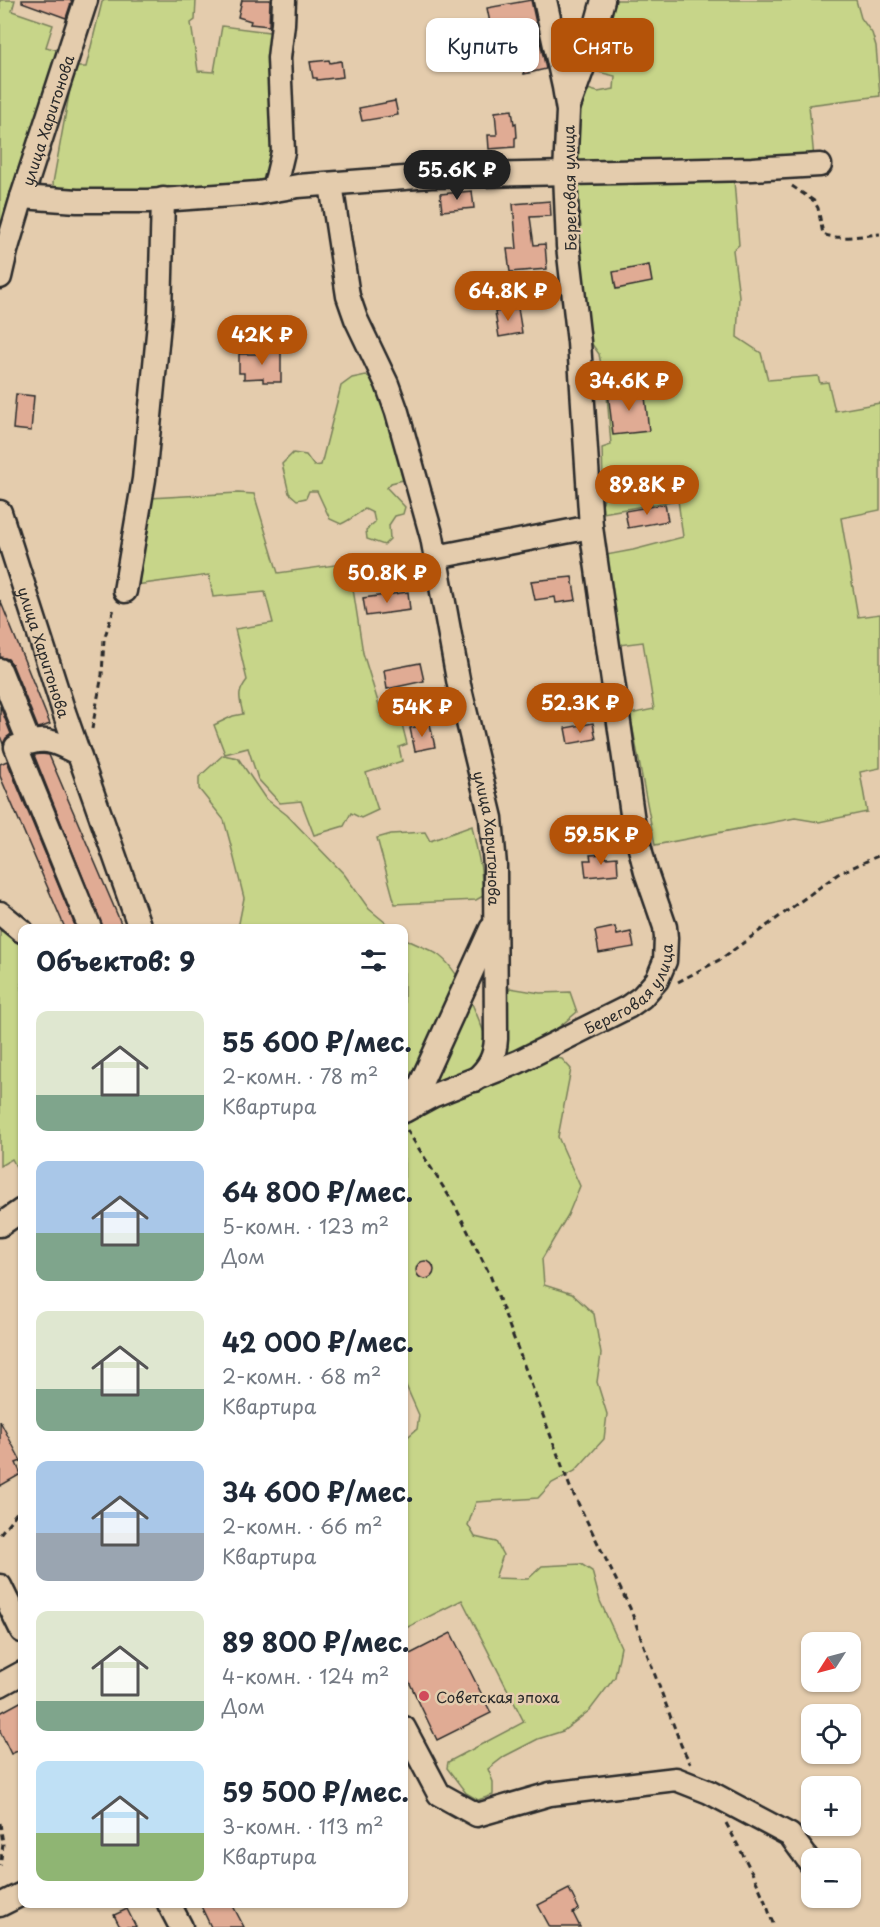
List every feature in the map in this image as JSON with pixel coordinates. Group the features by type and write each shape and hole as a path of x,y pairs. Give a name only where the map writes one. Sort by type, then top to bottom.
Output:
{"street":[{"name":"улица Харитонова","path":"0,277 22,198 86,0"},
{"path":"274,190 283,152 279,58 284,0"},
{"name":"Береговая улица","path":"408,1113 432,1096 518,1062 628,1007 651,989 665,961 665,927 645,872 628,796 591,527 579,342 568,246 565,173 568,111 545,0"},
{"name":"Береговая улица","path":"568,111 589,51 603,0"},
{"path":"22,198 78,201 163,199 258,193 331,184 431,176 752,169 820,165"},
{"name":"улица Харитонова","path":"331,184 349,302 387,384 423,504 436,557 459,685 491,818 495,866 495,1050 488,1067 474,1080"},
{"path":"125,591 144,479 151,408 160,313 163,199"},
{"name":"улица Харитонова","path":"0,512 79,754 139,924"},
{"path":"436,557 591,527"},
{"path":"0,670 29,742"},
{"path":"79,754 42,740 16,747 88,924"},
{"path":"0,913 18,928"},
{"path":"408,1109 495,922"},
{"path":"0,1225 18,1213"},
{"path":"0,1586 18,1623"},
{"path":"0,1685 18,1675"},
{"path":"408,1745 439,1794 477,1815 550,1794 676,1779 709,1792 790,1835 801,1850"},
{"path":"0,1905 18,1896"},
{"path":"171,1908 181,1927"}],"path":[{"path":"786,184 814,201 818,208 823,234 829,237 880,234"},
{"path":"79,754 87,744 91,732 102,675 107,627 117,599 125,591"},
{"path":"676,983 721,959 838,874 880,855"},
{"path":"408,1123 454,1204 490,1275 570,1487 630,1608 685,1754 709,1792"},
{"path":"0,1534 18,1511"},
{"path":"725,1820 754,1876 774,1927"},
{"path":"0,1823 3,1844 0,1866"}],"green space":[{"path":"0,0 15,0 12,11 53,25 46,47 58,50 0,247"},
{"path":"105,0 196,0 195,20 191,23 198,71 214,72 222,26 277,33 278,135 269,182 161,194 54,189 53,183 74,67 86,67 102,2"},
{"path":"612,0 856,0 861,18 872,33 876,46 880,96 809,105 814,159 578,162 575,154 579,93 584,88 598,92 614,89 615,76 598,72 654,72 654,18 606,18"},
{"path":"694,178 701,182 734,180 739,245 733,250 739,296 737,337 761,353 768,380 818,376 820,383 828,382 835,411 880,403 880,510 841,518 858,617 880,614 880,768 860,772 867,812 819,822 795,818 655,845 630,714 654,709 643,642 619,645 606,555 683,537 678,500 602,513 602,504 606,495 603,481 602,448 611,445 607,395 599,354 589,340 577,230 581,226 579,215 576,214 577,181"},
{"path":"366,375 374,381 382,397 406,473 403,480 391,483 387,488 405,507 403,514 395,516 389,525 390,539 384,545 367,539 366,530 375,522 373,513 365,509 341,524 330,519 317,491 309,491 306,498 297,500 289,493 282,464 293,453 306,455 314,466 321,465 341,386 352,378"},
{"path":"254,494 278,573 349,563 363,653 383,719 400,716 407,744 399,747 402,761 366,773 378,810 361,818 351,813 344,826 314,835 301,801 280,803 258,779 248,748 225,754 214,725 243,714 240,693 247,680 235,629 273,623 265,592 213,597 209,575 135,585 150,498"},
{"path":"223,755 238,758 265,798 287,815 344,874 369,909 387,924 239,924 244,898 224,820 199,789 199,777"},
{"path":"472,826 481,869 483,896 476,900 395,904 377,838 391,834 425,832 430,841"},
{"path":"0,929 18,934 18,1170 12,1159 0,1166"},
{"path":"408,940 437,954 454,971 468,995 488,1043 495,1013 510,988 540,993 570,992 577,1012 552,1033 543,1056 562,1059 571,1069 558,1137 580,1186 568,1215 542,1259 544,1285 572,1294 594,1314 601,1354 597,1382 607,1414 604,1439 575,1471 552,1483 538,1498 476,1502 468,1525 475,1537 496,1542 503,1555 495,1578 528,1579 542,1566 581,1564 592,1571 600,1601 621,1647 615,1677 590,1710 563,1731 538,1739 505,1756 488,1769 493,1782 493,1795 478,1800 466,1793 447,1768 448,1762 524,1722 462,1600 408,1627 408,1437 417,1429 419,1415 408,1390"}],"building":[{"path":"22,0 72,0 66,18 22,2"},
{"path":"242,0 270,0 269,26 250,24 251,21 238,17"},
{"path":"531,0 535,18 489,18 487,8"},
{"path":"539,37 546,69 539,71"},
{"path":"329,60 330,63 341,61 343,77 317,80 313,78 310,62"},
{"path":"395,101 398,115 362,121 359,108"},
{"path":"512,110 514,124 516,123 515,147 489,149 488,135 497,135 495,112"},
{"path":"472,191 474,208 442,211 440,194"},
{"path":"550,201 551,216 530,217 534,245 545,244 547,269 510,272 507,249 517,249 513,204"},
{"path":"649,265 652,282 616,289 613,272"},
{"path":"518,308 522,333 499,337 495,312"},
{"path":"261,349 281,349 281,382 263,382 263,378 244,379 244,373 239,373 239,354 261,354"},
{"path":"644,388 649,431 613,435 608,392"},
{"path":"16,394 34,396 31,431 13,429"},
{"path":"665,504 668,521 628,528 625,511"},
{"path":"572,577 576,600 556,603 555,597 535,600 531,581"},
{"path":"408,592 410,610 366,616 363,598"},
{"path":"0,600 50,724 42,727 38,728 12,664 8,659 0,657"},
{"path":"420,663 424,681 387,689 384,670"},
{"path":"0,706 11,734 3,744 0,736"},
{"path":"593,723 596,739 568,744 565,728"},
{"path":"430,724 435,747 415,751 410,728"},
{"path":"34,755 49,755 121,924 101,924"},
{"path":"7,761 74,924 63,924 0,776 0,764"},
{"path":"605,854 606,858 617,857 618,874 586,877 584,860 591,860 590,855"},
{"path":"615,927 617,935 631,932 634,947 599,953 595,931"},
{"path":"421,1261 429,1261 434,1266 432,1277 421,1279 416,1274 416,1266"},
{"path":"0,1421 18,1455 16,1463 18,1476 0,1486"},
{"path":"451,1633 491,1713 437,1740 408,1679 408,1655"},
{"path":"18,1703 18,1751 11,1754 0,1731 0,1713"},
{"path":"569,1889 579,1909 573,1913 580,1927 550,1927 538,1905"},
{"path":"202,1908 234,1908 244,1927 211,1927"},
{"path":"127,1909 136,1927 120,1927 114,1915"}],"place":[{"name":"Советская эпоха","path":"424,1696"}]}
